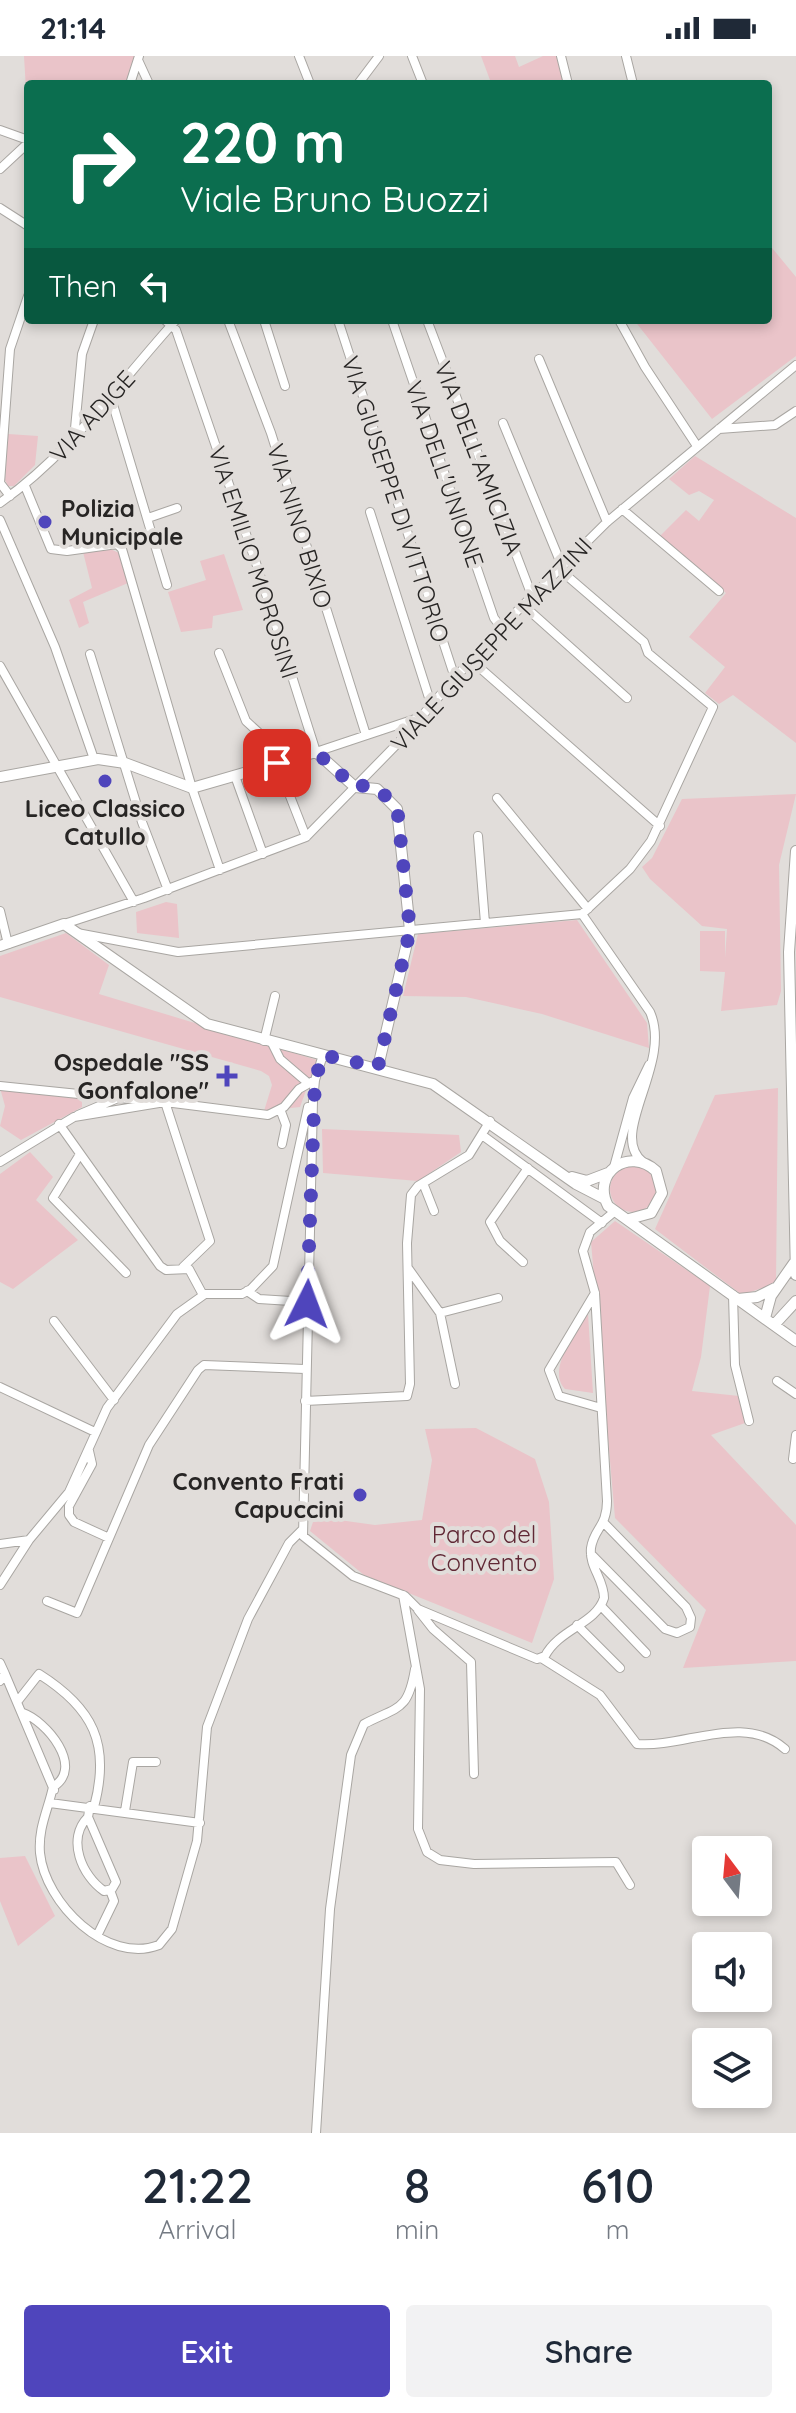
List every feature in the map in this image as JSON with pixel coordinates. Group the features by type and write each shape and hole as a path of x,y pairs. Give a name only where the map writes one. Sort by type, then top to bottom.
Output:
{"main road":[{"path":"0,777 94,759 125,763 192,788 316,752 355,787 377,789 397,809 410,930 378,1067"},
{"path":"796,851 789,952 796,1275"},
{"path":"4,945 64,924 179,1008 211,1026 430,1082 605,1199 614,1212 629,1219 796,1341"},
{"path":"550,1165 583,1180 611,1170 623,1161 643,1162 656,1171 662,1185 650,1222 656,1240"},
{"path":"605,1199 611,1170"},
{"path":"629,1219 644,1217 656,1208"},
{"path":"769,1322 776,1287 794,1263"},
{"path":"736,1297 760,1295 776,1287"},
{"path":"769,1322 786,1316 796,1301"}],"street":[{"path":"299,56 308,80"},
{"path":"361,80 379,56"},
{"path":"412,56 421,80"},
{"path":"561,56 567,80"},
{"path":"626,56 632,80"},
{"path":"131,80 139,58"},
{"path":"139,58 147,80"},
{"path":"366,74 368,80"},
{"path":"0,130 24,140"},
{"path":"0,169 24,146"},
{"path":"0,208 24,223"},
{"path":"10,496 2,489 0,481 10,346 24,307"},
{"path":"74,439 82,354 93,324"},
{"name":"VIA ADIGE","path":"0,503 25,486 74,439 169,324"},
{"name":"VIA EMILIO MOROSINI","path":"172,324 221,457 316,752"},
{"name":"VIA NINO BIXIO","path":"230,324 271,433 366,735"},
{"path":"265,324 285,386"},
{"name":"VIA GIUSEPPE DI VITTORIO","path":"339,324 455,678"},
{"name":"VIA DELL'UNIONE","path":"393,324 494,618 501,627"},
{"name":"VIA DELL'AMICIZIA","path":"429,324 532,596"},
{"path":"621,324 645,367 697,446"},
{"path":"0,344 10,346"},
{"path":"539,359 607,522"},
{"name":"VIALE GIUSEPPE MAZZINI","path":"64,924 168,890 306,837 421,717 501,627 607,522 796,365"},
{"path":"111,398 167,585"},
{"path":"715,430 742,424 775,425 796,411"},
{"path":"77,933 178,952 585,912 630,869 660,826 713,707 648,653 644,642 560,568 503,423"},
{"path":"25,486 51,549 67,551 117,544 122,549 192,788 220,870"},
{"path":"148,518 177,508"},
{"path":"622,509 719,591"},
{"path":"370,512 431,704"},
{"path":"0,520 55,647 94,759"},
{"path":"82,534 87,546"},
{"path":"523,605 627,698"},
{"path":"219,653 246,721 258,732 306,837"},
{"path":"90,654 142,822 168,890"},
{"path":"472,661 660,826"},
{"path":"0,666 134,902"},
{"path":"316,752 421,717"},
{"path":"235,776 263,854"},
{"path":"497,798 585,912 650,1012 657,1037 629,1139 635,1155 643,1162"},
{"path":"478,836 485,923"},
{"path":"0,911 4,945"},
{"path":"275,996 268,1042 280,1059 312,1082"},
{"path":"611,1170 633,1098 654,1054"},
{"path":"323,1055 312,1082 303,1536 357,1579 403,1595 433,1629 471,1662 474,1774"},
{"path":"0,1086 261,1115 280,1109 299,1089 312,1082"},
{"path":"299,1089 312,1095"},
{"path":"88,1109 89,1094"},
{"path":"0,1585 29,1540 65,1498 89,1451 95,1432 114,1400 177,1314 203,1295 247,1291 273,1266 278,1252 283,1209 312,1095"},
{"path":"0,1162 59,1124 118,1098"},
{"path":"74,1117 165,1102"},
{"path":"165,1102 210,1241 183,1267"},
{"path":"280,1109 286,1125 282,1144"},
{"path":"305,1401 407,1396 410,1384 407,1267 410,1201 414,1190 423,1183 464,1159 490,1121"},
{"path":"59,1124 160,1266 166,1270 189,1269 203,1295"},
{"path":"482,1135 602,1223"},
{"path":"80,1154 53,1193 53,1198 126,1273"},
{"path":"523,1262 500,1241 490,1222 528,1168"},
{"path":"423,1183 434,1211"},
{"path":"543,1659 553,1641 601,1606 604,1590 591,1553 594,1537 605,1524 595,1293 584,1243 594,1227 614,1212"},
{"path":"407,1267 440,1313 455,1384"},
{"path":"247,1291 259,1299 307,1303"},
{"path":"595,1293 549,1370 552,1385 559,1396 601,1408"},
{"path":"736,1297 735,1365 749,1421"},
{"path":"440,1313 498,1298"},
{"path":"54,1321 114,1400"},
{"path":"47,1601 77,1613 157,1431 198,1370 204,1365 305,1369"},
{"path":"777,1381 796,1394"},
{"path":"0,1387 95,1432"},
{"path":"793,1459 796,1435"},
{"path":"89,1451 92,1464 69,1506 69,1515 74,1522 109,1538"},
{"path":"591,1553 665,1629 677,1633 690,1627 691,1618 686,1607 605,1524"},
{"path":"0,1663 2,1679 23,1713 53,1787 55,1802 40,1835 47,1879 57,1898 97,1936 136,1949 155,1947 166,1939 189,1872 200,1823 207,1727 248,1619 289,1543 302,1530"},
{"path":"0,1544 29,1540"},
{"path":"403,1595 422,1713 418,1829 427,1852 440,1860 474,1864 616,1862 630,1885"},
{"path":"601,1606 646,1653"},
{"path":"418,1609 543,1659 600,1695 615,1711 635,1744 742,1732 769,1739 785,1749"},
{"path":"577,1625 620,1668"},
{"path":"316,2133 330,1909 351,1755 364,1724 394,1711 411,1695 415,1669"},
{"path":"15,1698 39,1674 66,1692 85,1712 100,1756 92,1806 79,1831 82,1865 97,1886 110,1890"},
{"path":"23,1713 41,1721 55,1736 63,1759 60,1780 53,1787"},
{"path":"125,1811 133,1762 156,1762"},
{"path":"55,1802 200,1823"},
{"path":"88,1817 115,1879 110,1890 114,1901 97,1936"}],"green space":[{"path":"24,56 137,56 129,80 25,80"},
{"path":"481,56 515,56 519,67 543,56 558,56 564,80 490,80"},
{"path":"772,248 796,277 796,356 712,419 637,324 772,324"},
{"path":"8,434 38,436 35,465 14,486 8,486 5,480"},
{"path":"695,456 796,518 796,743 733,695 719,704 705,693 725,667 689,637 726,593 660,536 686,510 699,521 714,500 699,491 689,495 669,479"},
{"path":"108,548 119,553 128,583 83,602 89,623 79,628 69,600 92,588 83,552"},
{"path":"224,554 243,610 213,616 212,628 181,632 168,592 206,580 200,561"},
{"path":"796,794 779,865 781,991 777,1005 721,1011 725,972 700,971 700,931 725,931 725,958 727,929 702,926 650,879 642,867 652,858 682,799"},
{"path":"166,902 177,904 179,938 137,933 136,912"},
{"path":"577,920 647,1023 649,1048 542,1014 466,997 403,996 418,934"},
{"path":"66,933 109,965 99,994 317,1060 300,1107 264,1111 272,1085 269,1076 261,1071 0,997 0,956"},
{"path":"0,1088 82,1095 82,1107 21,1140 0,1126 5,1106"},
{"path":"778,1088 776,1283 742,1295 655,1229 715,1095"},
{"path":"322,1129 459,1135 461,1152 418,1181 323,1173"},
{"path":"30,1152 53,1177 36,1200 78,1240 13,1289 0,1282 0,1174"},
{"path":"633,1166 649,1173 656,1189 649,1205 633,1212 617,1205 610,1189 617,1173"},
{"path":"615,1221 710,1286 701,1357 692,1391 739,1396 745,1423 711,1435 796,1525 796,1661 683,1668 706,1610 615,1518 591,1242"},
{"path":"588,1314 593,1393 565,1389 559,1372 565,1351"},
{"name":"Parco del Convento","path":"476,1428 535,1459 549,1502 554,1579 532,1643 364,1575 310,1531 313,1522 339,1520 375,1525 422,1520 432,1460 425,1429"},
{"path":"25,1856 55,1916 18,1946 0,1901 0,1858"}],"place":[{"name":"Polizia Municipale","path":"45,522"},
{"name":"Liceo Classico Catullo","path":"105,781"},
{"name":"Ospedale \"SS Gonfalone\"","path":"227,1076"},
{"name":"Convento Frati Capuccini","path":"360,1495"}],"route":[{"path":"277,763 316,752 355,787 367,785 375,788 394,804 398,815 410,930 378,1067 323,1055 315,1080 307,1304"}]}
